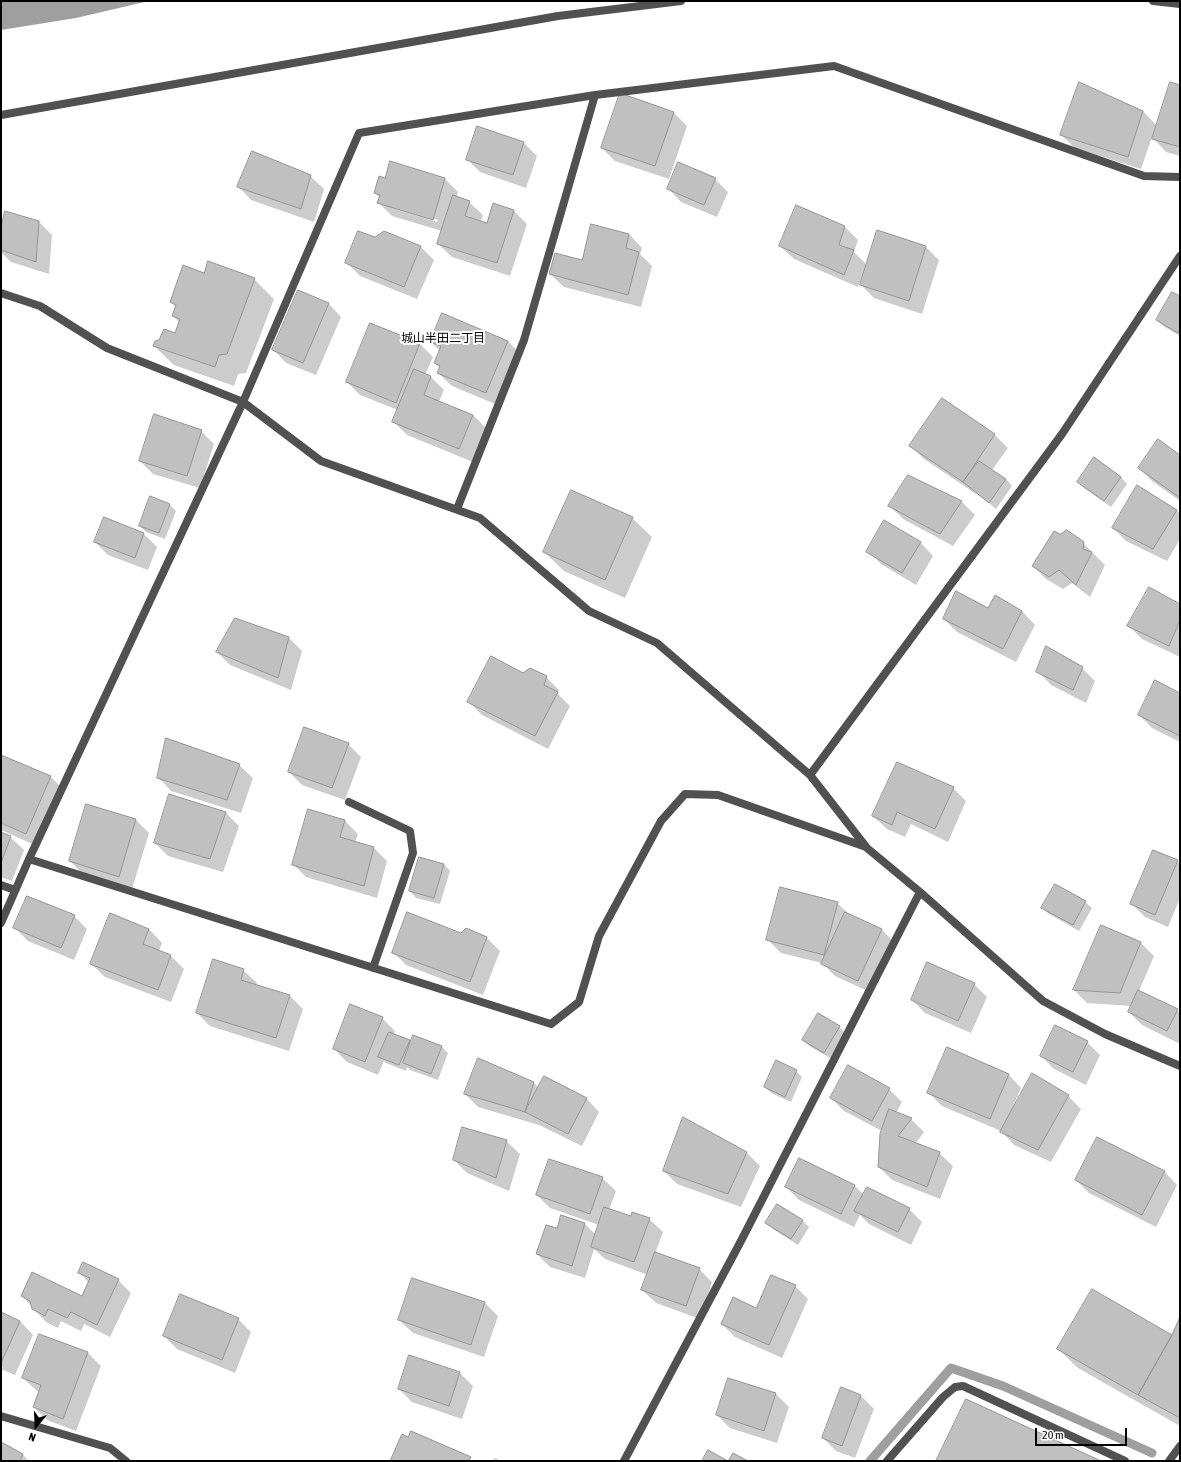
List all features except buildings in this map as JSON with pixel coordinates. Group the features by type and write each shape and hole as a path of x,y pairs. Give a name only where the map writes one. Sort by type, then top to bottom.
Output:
{"street":[{"path":"1,115 558,16 681,1"},
{"path":"1152,1 1180,4"},
{"path":"1,922 243,402 360,133 595,95 834,66 1144,176 1180,177"},
{"path":"456,509 524,340 595,95"},
{"path":"810,775 1062,434 1180,256"},
{"path":"1,293 40,306 107,348 243,402 321,461 480,518 589,611 657,643 810,775 867,848 920,892 1043,1001 1105,1034 1180,1066"},
{"path":"29,859 551,1024 579,1002 599,936 661,821 685,794 718,794 867,848"},
{"path":"349,802 410,831 413,853 373,968"},
{"path":"1,885 15,890"},
{"path":"624,1461 738,1246 920,892"},
{"path":"887,1461 943,1397 955,1387 963,1386 1124,1461"},
{"path":"1,1416 110,1448 126,1461"},
{"path":"1169,1461 1180,1446"}],"shaded area":[{"path":"1,1 149,1 76,18 1,30"}],"waterway":[{"path":"870,1461 951,1368 1003,1386 1152,1453"}],"district":[{"name":"城山半田二丁目","path":"443,338"}]}
